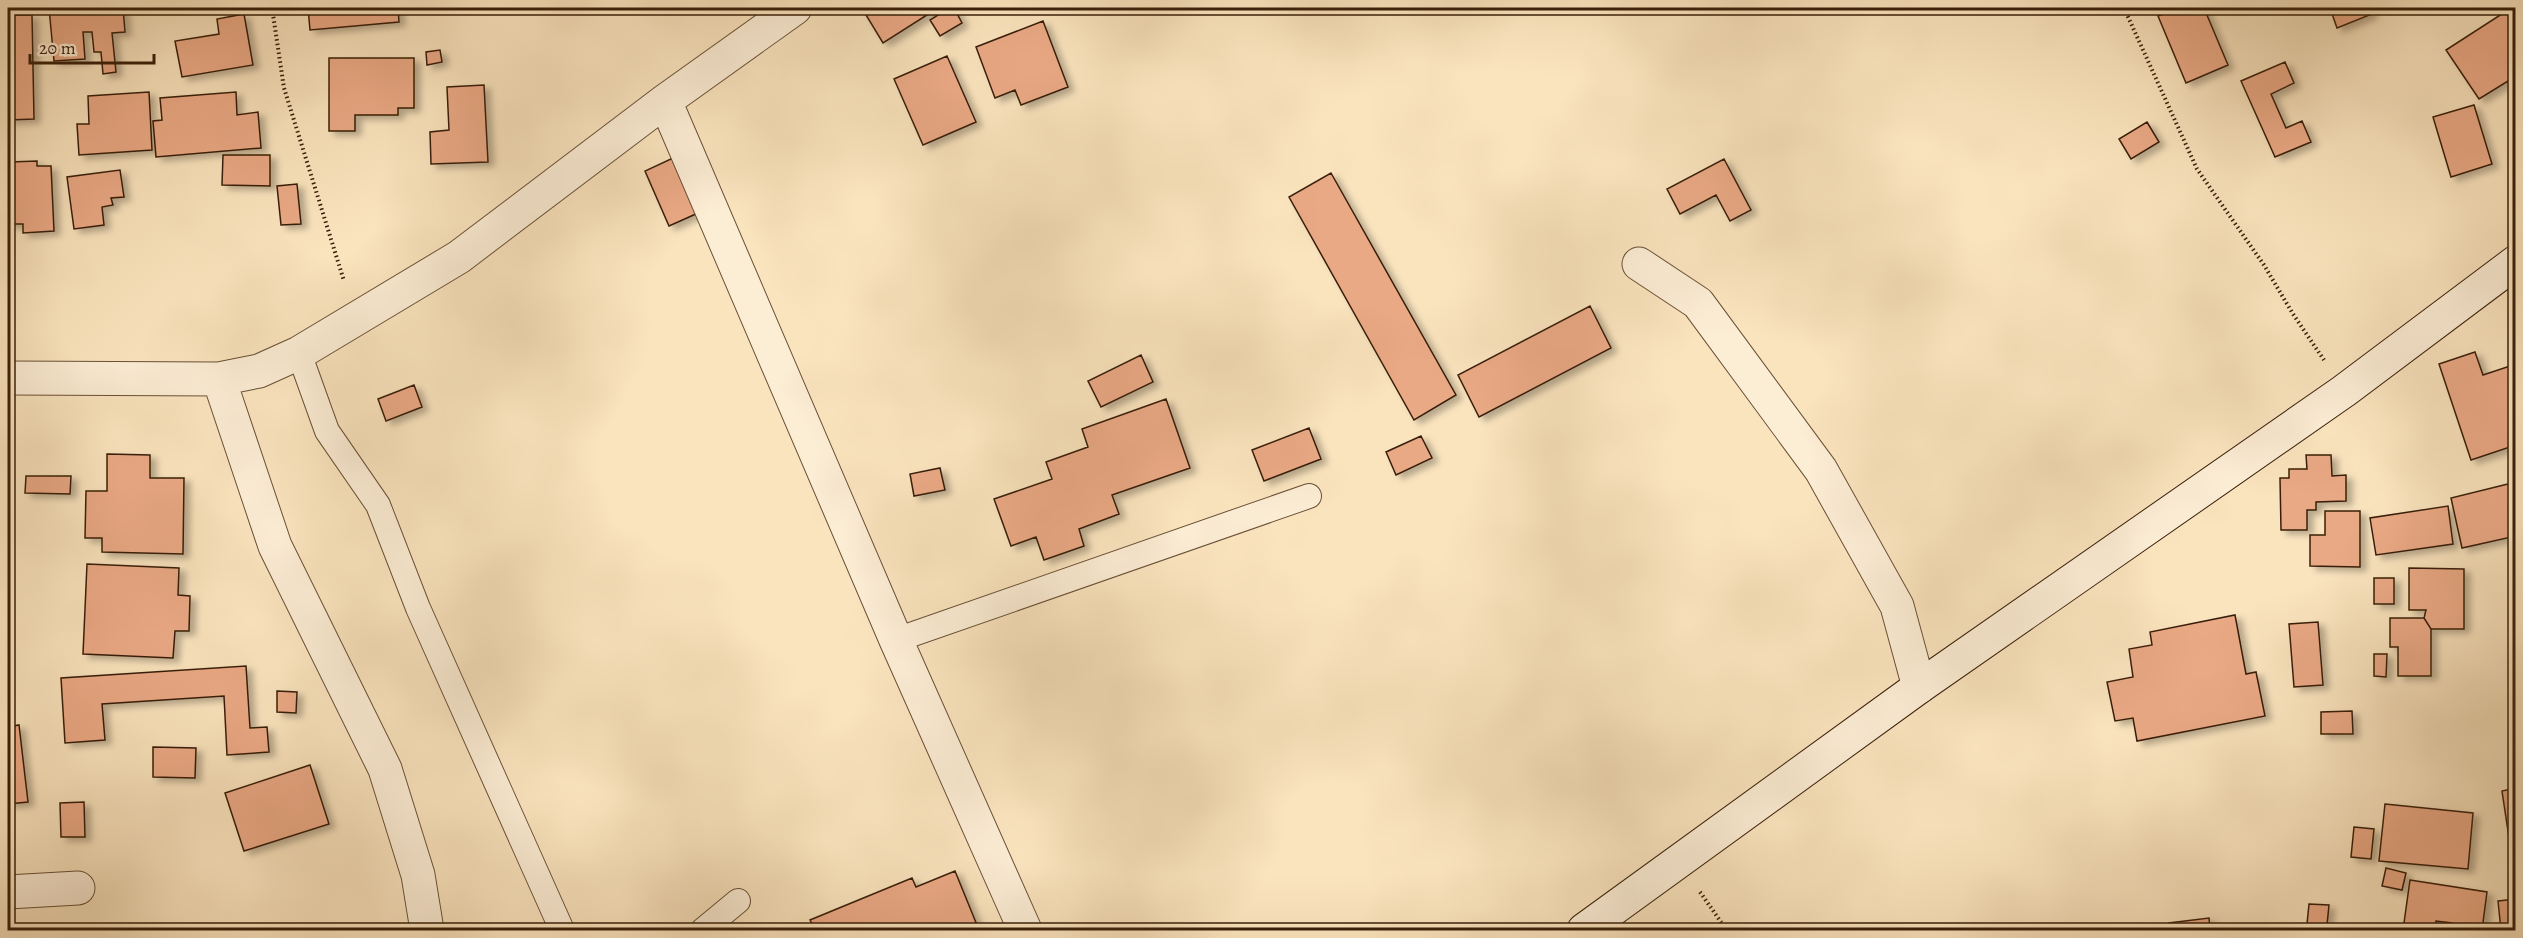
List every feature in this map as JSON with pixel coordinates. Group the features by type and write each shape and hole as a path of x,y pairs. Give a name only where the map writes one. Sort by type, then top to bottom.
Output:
{"street":[{"path":"8,378 219,379 259,370 299,353 459,257 665,101 795,8"},
{"path":"665,101 896,640 1025,930"},
{"path":"1584,930 1919,687 2344,391 2516,262"},
{"path":"1639,264 1698,303 1821,470 1897,606 1919,687"},
{"path":"219,379 275,546 385,769 418,875 427,930"},
{"path":"8,892 78,888"}],"lane":[{"path":"299,353 327,431 378,506 423,618 562,930"},
{"path":"896,640 1309,496"},
{"path":"703,930 738,900"}],"path":[{"path":"272,8 284,88 356,319"},
{"path":"2124,8 2197,168 2264,265 2293,315 2344,391"},
{"path":"1679,862 1721,922 1732,930"}],"building":[{"path":"49,8 123,8 125,32 112,33 116,72 103,74 101,52 94,52 92,32 83,32 85,59 54,61"},
{"path":"308,8 398,8 399,22 310,30"},
{"path":"867,8 938,8 883,43 863,10"},
{"path":"949,8 954,8 962,23 940,36 930,20"},
{"path":"2180,8 2204,8 2228,65 2186,83 2158,16"},
{"path":"2330,8 2368,8 2372,14 2337,28"},
{"path":"2511,8 2516,8 2516,92 2508,81 2479,99 2446,50"},
{"path":"244,14 253,65 182,77 175,41 219,34 217,19"},
{"path":"8,15 32,15 34,119 8,120"},
{"path":"1043,21 1068,87 1021,105 1015,90 995,98 976,47"},
{"path":"440,50 442,62 427,65 426,52"},
{"path":"947,56 976,122 923,145 894,79"},
{"path":"329,58 414,58 414,108 398,108 398,115 355,115 355,131 329,131"},
{"path":"2285,62 2294,83 2271,94 2286,128 2302,121 2311,142 2275,157 2241,81"},
{"path":"484,85 488,162 431,164 430,132 449,130 447,87"},
{"path":"149,92 152,150 79,155 77,124 89,124 88,96"},
{"path":"236,92 237,115 258,112 261,148 156,157 153,121 162,120 160,98"},
{"path":"2474,105 2492,164 2451,177 2433,117"},
{"path":"2147,122 2159,142 2131,159 2119,139"},
{"path":"223,155 270,155 270,186 222,185"},
{"path":"673,158 698,213 669,226 645,171"},
{"path":"1724,159 1751,210 1730,221 1716,195 1680,214 1667,189"},
{"path":"37,161 37,166 51,166 54,231 23,233 23,224 8,224 8,172 10,172 10,162"},
{"path":"120,170 124,197 111,198 113,205 102,207 104,225 74,229 67,177"},
{"path":"1331,173 1456,395 1414,420 1289,197"},
{"path":"297,184 301,224 281,225 277,186"},
{"path":"1590,306 1611,348 1479,417 1458,375"},
{"path":"2475,352 2483,375 2516,364 2516,445 2471,460 2439,364"},
{"path":"1141,355 1153,382 1101,407 1088,381"},
{"path":"414,385 422,407 386,421 378,399"},
{"path":"1166,399 1190,468 1112,495 1119,514 1079,529 1084,546 1044,560 1036,537 1011,546 994,499 1052,479 1046,462 1088,447 1082,429"},
{"path":"1309,428 1321,459 1264,481 1252,450"},
{"path":"1421,436 1432,458 1396,475 1386,452"},
{"path":"107,454 150,455 150,478 184,478 183,554 102,552 102,538 85,538 86,491 107,491"},
{"path":"2306,455 2331,455 2332,476 2346,475 2346,501 2316,502 2316,510 2307,510 2307,530 2281,530 2280,478 2289,478 2289,469 2307,469"},
{"path":"940,468 945,490 914,496 910,474"},
{"path":"26,476 71,476 70,494 25,493"},
{"path":"2516,482 2516,536 2462,548 2451,498"},
{"path":"2448,506 2453,544 2376,555 2370,518"},
{"path":"2325,511 2360,511 2360,567 2310,566 2310,535 2325,535"},
{"path":"87,564 179,568 178,595 190,596 189,631 175,631 173,658 83,654"},
{"path":"2409,568 2464,569 2464,629 2431,629 2424,618 2426,610 2409,610"},
{"path":"2374,578 2394,578 2394,604 2374,604"},
{"path":"2235,615 2246,674 2256,672 2265,716 2137,741 2133,718 2115,721 2107,682 2133,677 2129,649 2152,645 2150,632"},
{"path":"2390,618 2424,618 2431,629 2431,676 2398,676 2398,647 2390,647"},
{"path":"2318,622 2323,685 2294,687 2289,624"},
{"path":"2374,654 2387,654 2386,677 2374,676"},
{"path":"246,666 250,728 267,727 269,752 227,755 224,696 102,704 105,740 65,743 61,678"},
{"path":"277,691 297,692 296,713 277,712"},
{"path":"2352,711 2353,734 2321,734 2321,712"},
{"path":"19,725 28,802 8,804 8,727"},
{"path":"153,747 196,748 195,778 153,777"},
{"path":"310,765 329,824 244,851 225,793"},
{"path":"2516,788 2516,878 2515,878 2502,791"},
{"path":"84,802 85,837 61,837 60,803"},
{"path":"2385,804 2473,813 2468,869 2379,861"},
{"path":"2354,827 2374,829 2371,859 2351,857"},
{"path":"2386,868 2406,873 2402,890 2382,886"},
{"path":"955,871 979,930 815,930 810,920 912,878 916,887"},
{"path":"2410,880 2487,892 2482,930 2451,930 2452,923 2436,921 2435,930 2403,930"},
{"path":"2516,899 2516,930 2501,930 2498,901"},
{"path":"2309,904 2329,905 2327,925 2307,924"},
{"path":"2209,918 2210,930 2170,930 2169,923"},
{"path":"2345,927 2367,927 2367,930 2345,930"}]}
